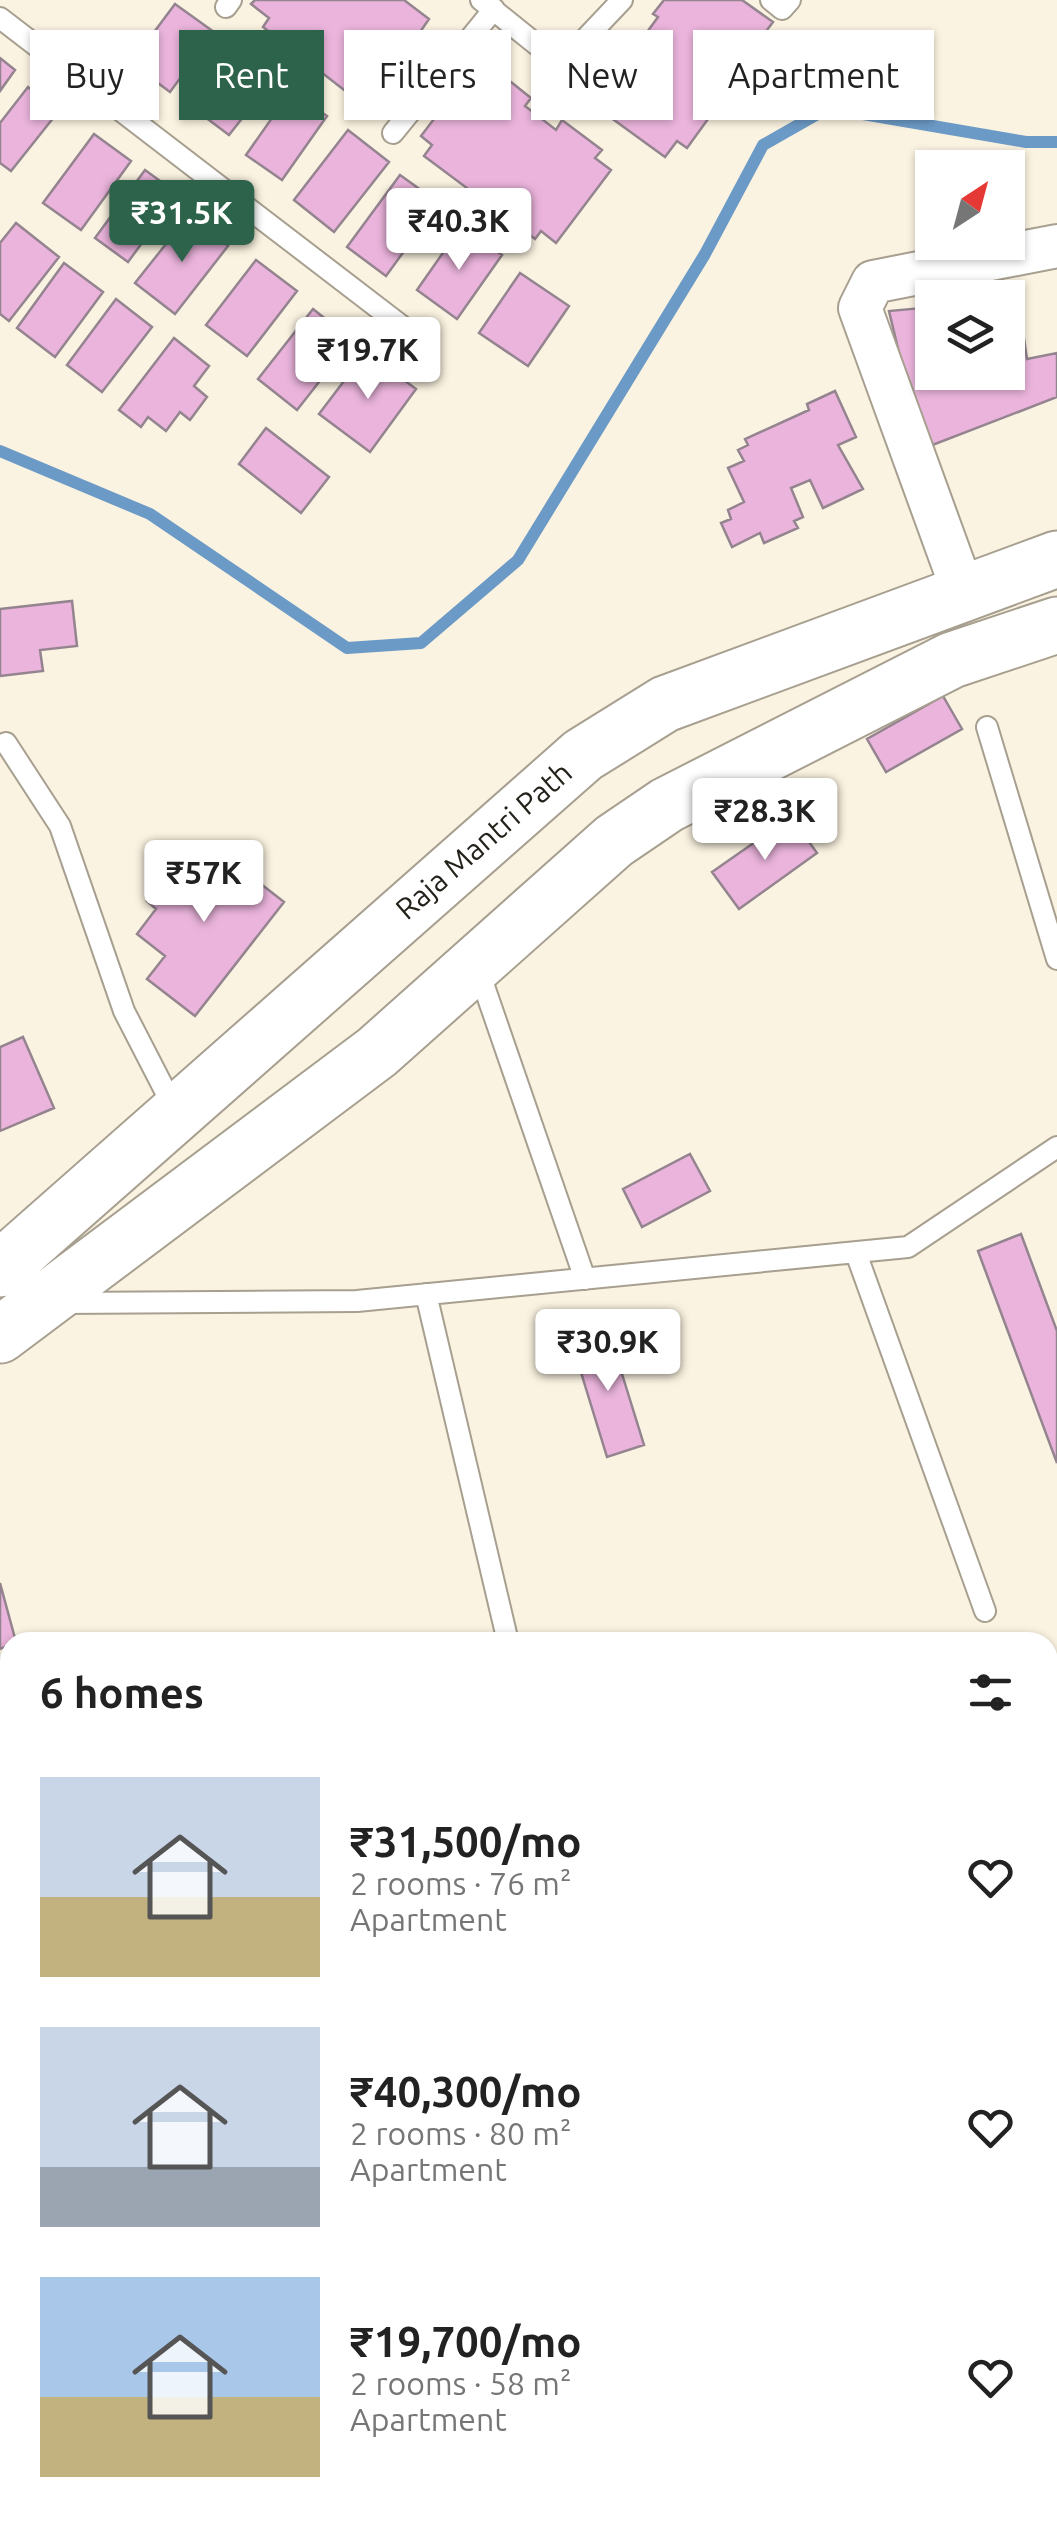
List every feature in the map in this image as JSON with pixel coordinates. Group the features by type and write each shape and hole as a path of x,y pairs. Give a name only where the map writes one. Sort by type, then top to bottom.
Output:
{"main road":[{"name":"Raja Mantri Path","path":"0,1270 178,1116 457,862 583,755 665,704 1057,559"},
{"path":"0,1335 377,1052 614,841 667,804 952,660 1057,625"}],"street":[{"path":"964,594 860,308 864,292 873,282 1057,246"}],"lane":[{"path":"392,133 488,5 547,53 569,56 622,0"},
{"path":"771,0 782,9 790,0"},
{"path":"0,18 416,337"},
{"path":"986,727 1057,959"},
{"path":"6,742 60,826 124,1011 178,1116"},
{"path":"476,964 586,1279"},
{"path":"44,1303 357,1301 908,1247 1057,1147"},
{"path":"856,1253 985,1610"},
{"path":"426,1294 506,1632"}],"building":[{"path":"255,0 404,0 429,19 421,30 344,30 344,90 324,74 324,30 267,30 263,27 269,18 251,4"},
{"path":"664,0 742,0 773,22 767,30 693,30 693,120 707,120 687,148 677,141 665,157 614,120 673,120 673,30 649,30 658,17 653,14"},
{"path":"175,4 211,30 179,30 179,80 170,92 159,84 159,30 156,30"},
{"path":"0,58 15,70 0,91"},
{"path":"511,82 531,98 525,106 531,111 531,120 543,120 556,130 562,120 602,150 595,158 611,170 556,243 541,231 535,239 424,156 432,145 421,136 433,120 511,120"},
{"path":"28,87 30,120 52,120 11,171 0,163 0,123"},
{"path":"324,114 327,116 282,180 246,155 271,120 324,120"},
{"path":"209,120 241,120 229,135"},
{"path":"348,130 389,162 334,232 294,200"},
{"path":"94,134 131,161 81,230 43,203"},
{"path":"145,170 178,194 128,262 95,238"},
{"path":"400,175 439,203 386,276 347,247"},
{"path":"189,215 228,246 175,314 135,283"},
{"path":"16,223 59,257 9,321 0,314 0,243"},
{"path":"461,227 502,255 457,319 417,290"},
{"path":"256,260 297,291 247,356 206,325"},
{"path":"64,263 103,292 55,357 17,328"},
{"path":"520,273 569,306 528,366 479,333"},
{"path":"116,299 152,327 102,392 67,365"},
{"path":"313,309 352,340 297,410 258,379"},
{"path":"915,309 915,390 1025,390 1025,345 1027,359 1057,353 1057,397 922,449 889,311"},
{"path":"174,338 209,366 194,386 207,397 190,420 180,412 166,431 148,417 141,427 119,410"},
{"path":"366,352 416,389 370,452 319,414"},
{"path":"835,391 856,437 838,445 863,489 823,508 810,480 791,488 803,517 794,521 798,528 764,543 760,533 732,547 721,523 731,519 728,510 744,502 728,468 744,461 738,450 748,445 745,439 809,410 807,404"},
{"path":"266,428 329,477 301,513 239,464"},
{"path":"72,601 77,646 40,650 43,671 0,676 0,609"},
{"path":"943,696 962,729 886,772 867,739"},
{"path":"791,817 817,853 739,909 712,872"},
{"path":"211,845 284,902 195,1016 147,979 165,956 137,934 156,909 147,901 182,855 195,866"},
{"path":"23,1037 54,1108 0,1131 0,1047"},
{"path":"690,1154 710,1191 642,1227 623,1189"},
{"path":"1021,1234 1057,1331 1057,1463 978,1251"},
{"path":"609,1332 644,1445 607,1457 572,1343"},
{"path":"0,1583 13,1632 0,1632"}],"waterway":[{"path":"0,451 150,514 347,648 421,643 518,560 705,254 763,145 828,108 1026,142 1057,142"}]}
